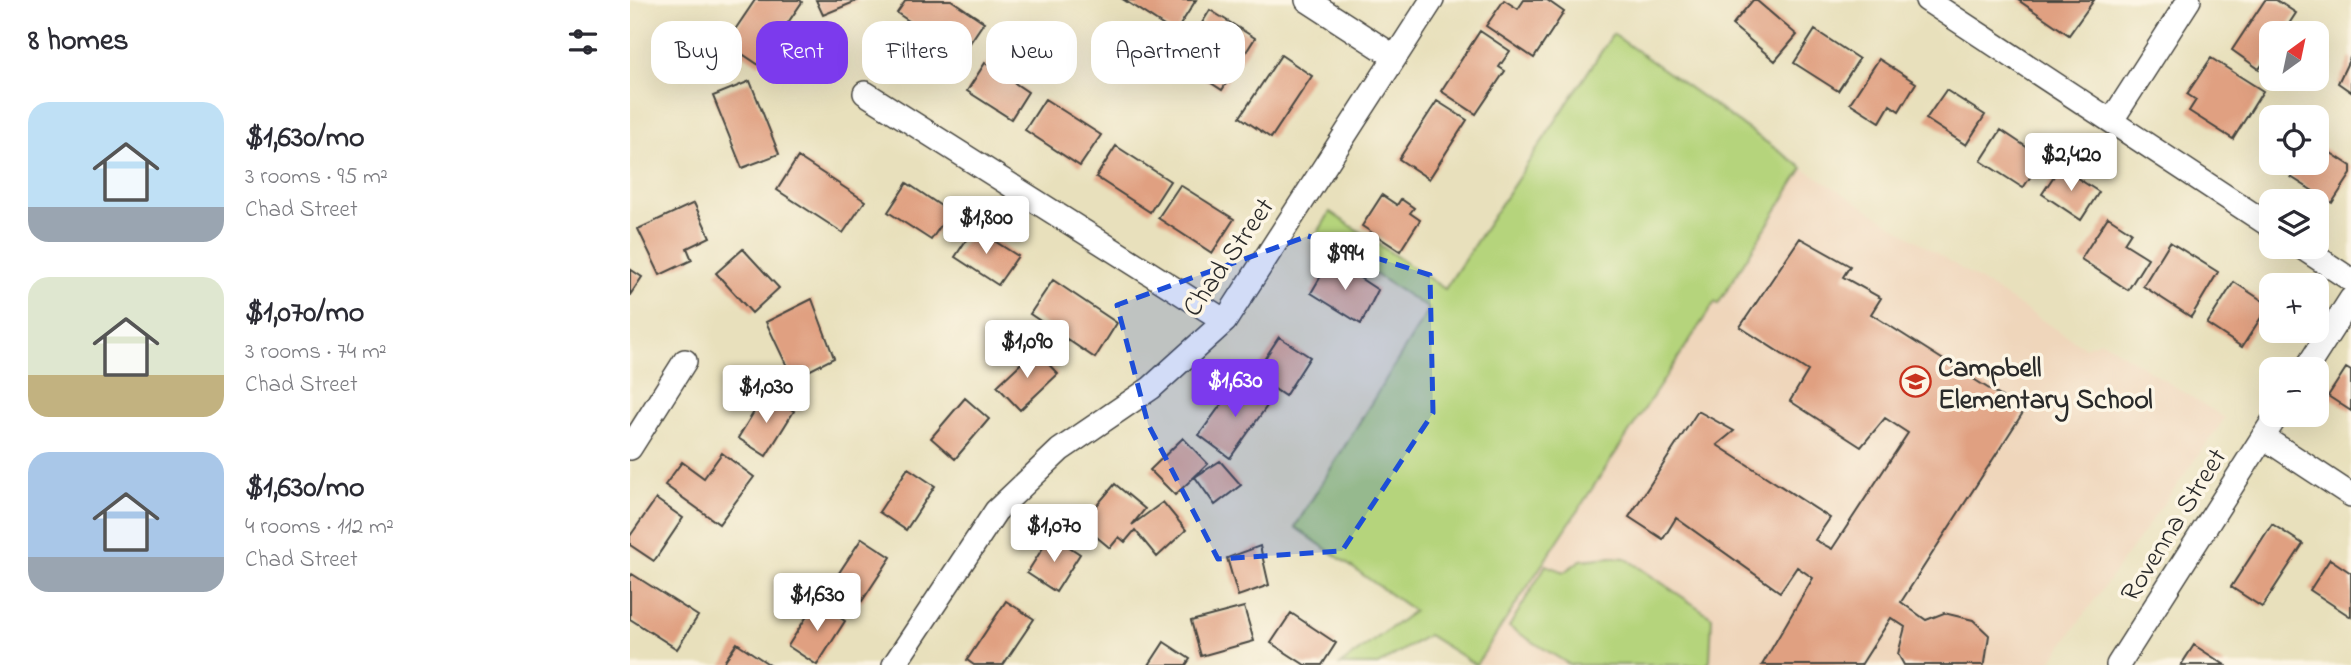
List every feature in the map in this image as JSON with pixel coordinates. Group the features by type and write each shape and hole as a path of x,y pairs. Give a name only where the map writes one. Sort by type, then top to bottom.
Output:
{"street":[{"path":"1307,0 1395,57"},
{"name":"Chad Street","path":"894,665 996,511 1060,450 1152,388 1225,321 1432,0"},
{"path":"1927,0 2259,218"},
{"path":"2112,120 2189,0"},
{"path":"865,93 1225,321"},
{"path":"2319,259 2351,280"},
{"path":"2314,357 2351,299"},
{"path":"630,448 685,361"},
{"name":"Rovenna Street","path":"2118,665 2269,427"},
{"path":"2263,437 2351,495"}],"highlighted area":[{"path":"1308,236 1430,275 1433,413 1342,551 1218,559 1148,424 1117,305"}],"shaded area":[{"name":"Campbell Elementary School","path":"1803,168 2084,347 2102,341 2225,418 2048,665 1476,665"}],"green space":[{"path":"1613,34 1803,168 1718,304 1715,302 1476,665 1428,635 1378,665 1340,665 1414,611 1295,527 1429,309 1316,236 1330,212 1445,289"},
{"path":"1625,558 1712,617 1710,660 1707,665 1570,665 1509,627 1546,565 1564,572 1581,560"}],"building":[{"path":"755,0 802,2 789,21 756,21 756,63 742,54 741,21"},
{"path":"816,0 859,0 823,15"},
{"path":"906,0 951,0 984,22 972,40 972,21 909,21 897,13"},
{"path":"1124,0 1196,0 1183,21 1156,21"},
{"path":"1504,0 1518,9 1524,0 1547,0 1564,12 1534,58 1486,26"},
{"path":"1753,0 1797,35 1775,61 1732,25"},
{"path":"2018,0 2094,0 2069,35"},
{"path":"2265,0 2276,0 2296,13 2291,21 2259,21 2259,69 2232,50"},
{"path":"1210,10 1228,21 1203,21"},
{"path":"1815,30 1859,59 1838,91 1794,63"},
{"path":"1480,31 1510,51 1499,67 1505,71 1476,114 1441,91"},
{"path":"1245,32 1255,38 1245,54"},
{"path":"1281,55 1312,76 1271,138 1240,117"},
{"path":"2351,56 2351,92 2338,83"},
{"path":"2211,58 2259,91 2263,91 2233,139 2189,111 2196,100 2187,94"},
{"path":"1879,59 1916,83 1899,111 1890,105 1880,122 1850,103"},
{"path":"985,63 986,84 1016,84 1028,92 1011,119 967,91"},
{"path":"750,81 779,154 742,168 713,96"},
{"path":"1213,84 1226,84 1222,90"},
{"path":"1946,90 1985,115 1966,145 1926,119"},
{"path":"1045,99 1101,135 1080,166 1025,130"},
{"path":"1437,101 1467,120 1429,179 1399,159"},
{"path":"2001,130 2043,158 2023,188 1981,161"},
{"path":"1116,146 1170,181 1150,212 1096,177"},
{"path":"2329,152 2351,166 2351,174 2332,203 2329,201 2329,189 2310,189 2291,177 2329,175"},
{"path":"798,157 865,201 843,233 777,190"},
{"path":"2060,167 2099,192 2081,220 2042,194"},
{"path":"907,183 950,212 931,240 888,212"},
{"path":"1180,185 1234,219 1212,253 1158,218"},
{"path":"1382,195 1397,205 1401,199 1414,208 1410,213 1420,220 1400,251 1362,226"},
{"path":"694,203 710,237 687,248 692,260 660,275 638,229"},
{"path":"2108,217 2131,232 2124,243 2148,258 2128,290 2081,259"},
{"path":"974,228 1018,256 998,285 955,257"},
{"path":"1800,238 1850,266 1843,277 1881,298 1871,314 2024,411 1901,602 1926,620 1944,613 1973,620 1989,635 1983,665 1904,665 1898,654 1905,627 1891,618 1861,665 1762,665 1813,578 1797,567 1780,592 1676,518 1663,539 1629,517 1698,411 1734,431 1717,445 1830,518 1815,540 1832,549 1908,433 1885,418 1861,447 1790,401 1808,371 1740,327"},
{"path":"2170,242 2218,272 2191,317 2143,286"},
{"path":"743,249 779,288 752,313 716,273"},
{"path":"1331,259 1378,290 1361,324 1311,293"},
{"path":"630,269 642,277 630,295"},
{"path":"1053,280 1117,323 1095,358 1030,314"},
{"path":"2234,282 2259,298 2259,321 2242,347 2207,324"},
{"path":"812,299 834,358 793,379 766,322"},
{"path":"1279,337 1310,357 1285,396 1254,375"},
{"path":"1035,350 1058,374 1020,410 997,386"},
{"path":"2346,368 2351,371 2351,411 2329,394"},
{"path":"1247,381 1272,399 1230,458 1199,435 1228,395 1234,400"},
{"path":"765,394 794,411 766,456 738,438"},
{"path":"965,398 989,419 955,459 931,438"},
{"path":"1183,438 1208,464 1175,495 1150,470"},
{"path":"722,453 754,477 719,524 665,485 682,462 704,478"},
{"path":"1220,461 1241,485 1215,505 1195,477"},
{"path":"908,468 935,486 906,530 879,512"},
{"path":"1115,484 1145,509 1132,525 1163,502 1186,530 1157,557 1135,530 1125,542 1119,537 1110,548 1081,524"},
{"path":"656,499 683,518 654,561 630,545 630,536"},
{"path":"2272,524 2303,544 2262,607 2231,587"},
{"path":"1051,535 1080,554 1056,592 1027,573"},
{"path":"862,538 891,557 862,601 833,582"},
{"path":"1260,546 1269,585 1238,596 1227,558"},
{"path":"2330,559 2351,573 2351,617 2310,590"},
{"path":"632,574 698,616 677,649 630,619"},
{"path":"1006,601 1034,619 1003,665 974,665 967,660"},
{"path":"816,602 845,621 817,665 788,646"},
{"path":"1244,607 1254,641 1201,656 1191,621"},
{"path":"1291,613 1336,643 1322,665 1305,665 1271,643"},
{"path":"1164,642 1190,659 1186,665 1149,665"},
{"path":"737,643 770,665 722,665"},
{"path":"2194,645 2225,665 2181,665"}],"place":[{"name":"Campbell Elementary School","path":"1915,382"}]}
